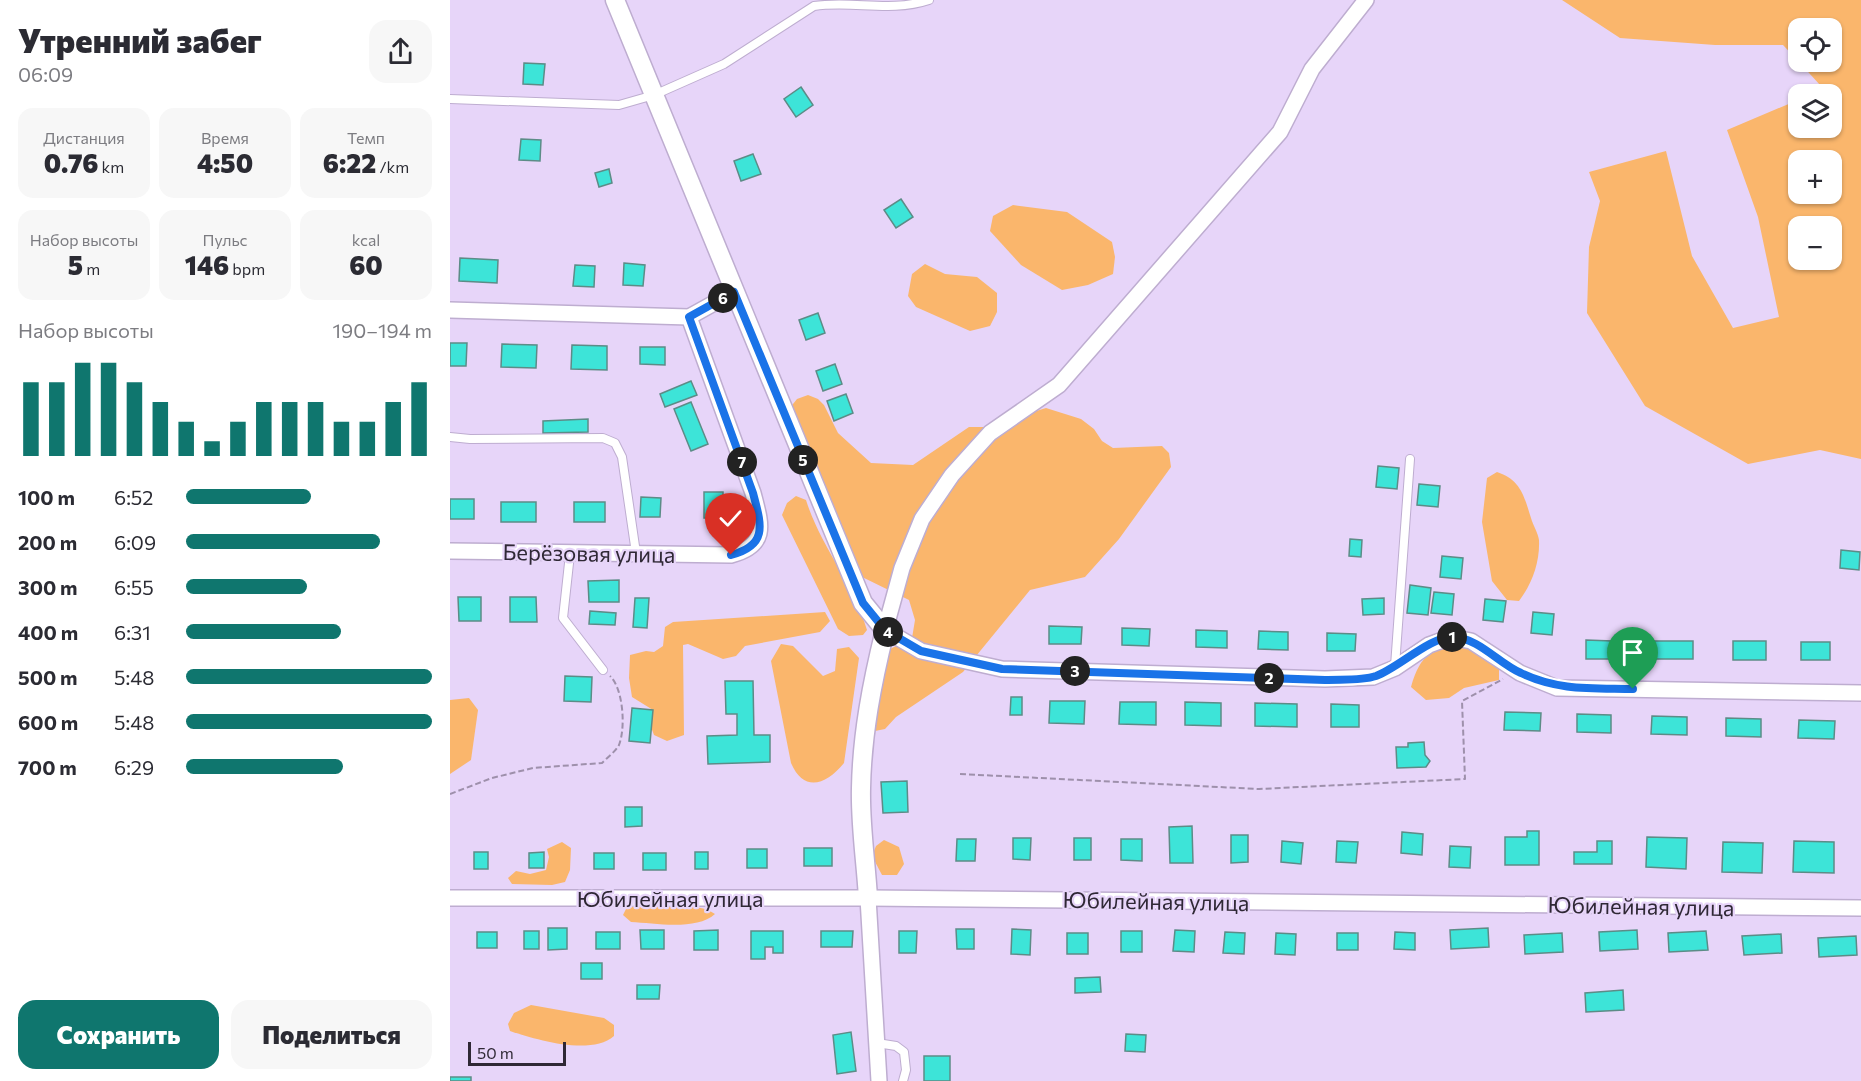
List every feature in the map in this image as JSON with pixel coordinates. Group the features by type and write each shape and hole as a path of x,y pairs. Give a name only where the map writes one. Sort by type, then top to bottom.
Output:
{"street":[{"path":"615,0 863,603 885,630 921,651 1002,669 1325,680 1373,677 1395,668 1429,645 1451,637 1471,641 1517,671 1557,687 1861,693"},
{"path":"879,1081 861,790 864,729 870,691 885,630 902,568 918,529 952,475 990,433 1059,385 1280,132 1311,69 1366,0"},
{"path":"450,310 689,317 734,292"},
{"name":"Берёзовая улица","path":"450,551 731,555 747,550 758,539 760,522 753,493 689,317"},
{"name":"Юбилейная улица","path":"450,898 868,898 1861,908"}],"lane":[{"path":"450,99 619,105 654,94 724,64 814,6 830,3 870,7 910,6 929,0"},
{"path":"450,437 470,439 603,438 615,443 622,457 636,554"},
{"path":"1395,668 1410,459"},
{"path":"570,554 563,618 603,670"},
{"path":"877,1043 896,1046 904,1052 906,1070 903,1081"}],"path":[{"path":"450,794 492,778 533,768 602,763 619,746 622,715 618,683 603,670"},
{"path":"960,774 1259,789 1465,779 1462,700 1517,671"}],"shaded area":[{"path":"1562,0 1861,0 1861,459 1820,450 1748,464 1645,406 1587,313 1589,247 1600,201 1589,172 1666,151 1692,256 1733,328 1779,317 1758,217 1727,130 1788,104 1788,138 1842,138 1842,84 1819,84 1808,72 1842,72 1842,18 1788,18 1788,50 1783,45 1715,45 1620,38"},
{"path":"1013,205 1067,212 1112,242 1115,257 1113,274 1088,285 1062,290 1021,265 990,231 993,216"},
{"path":"925,264 945,274 977,277 997,293 997,312 990,326 970,331 916,307 908,296 912,274"},
{"path":"808,395 818,399 824,405 838,433 871,463 913,465 969,427 984,427 1046,408 1081,419 1094,429 1102,441 1113,448 1162,446 1169,453 1171,467 1119,539 1085,577 1030,590 963,672 896,717 885,729 875,731 869,723 882,653 912,638 915,620 909,600 858,575 789,409 797,399"},
{"path":"1497,472 1511,479 1520,490 1539,540 1534,572 1519,601 1507,600 1492,581 1482,522 1487,478"},
{"path":"796,496 806,500 819,533 854,596 867,630 863,635 849,636 838,629 782,515 787,503"},
{"path":"825,612 830,621 820,632 745,646 736,656 723,659 688,644 683,645 684,735 667,741 654,735 651,727 653,710 632,697 629,678 630,655 646,651 654,652 663,646 665,627 673,622"},
{"path":"1463,643 1499,669 1499,680 1464,688 1449,698 1426,700 1411,687 1423,660 1435,652"},
{"path":"781,644 793,646 823,676 835,671 837,649 849,647 859,658 844,763 823,781 809,782 802,779 791,763 771,661"},
{"path":"469,698 478,710 471,760 450,774 450,700"},
{"path":"884,840 899,847 904,864 897,875 882,875 872,856 876,846"},
{"path":"562,842 571,848 570,870 565,882 552,885 512,884 508,878 516,871 530,874 546,870 549,857 547,849"},
{"path":"640,904 698,907 715,914 697,923 675,925 631,922 623,915 627,907"},
{"path":"531,1005 604,1018 614,1025 614,1036 604,1042 578,1046 549,1042 510,1031 508,1024 514,1013"}],"building":[{"path":"524,63 545,64 543,85 523,84"},
{"path":"801,87 813,105 796,117 784,99"},
{"path":"521,139 541,140 540,161 519,160"},
{"path":"753,154 761,174 741,181 734,161"},
{"path":"609,169 612,183 599,187 595,173"},
{"path":"901,199 913,217 896,228 884,210"},
{"path":"460,258 498,260 497,283 459,281"},
{"path":"624,263 645,265 643,286 623,285"},
{"path":"575,265 595,266 594,287 573,286"},
{"path":"818,313 825,333 806,340 799,320"},
{"path":"450,343 467,343 466,366 450,366"},
{"path":"502,344 537,345 536,368 501,367"},
{"path":"572,345 607,346 607,370 571,369"},
{"path":"640,347 665,347 665,365 640,364"},
{"path":"835,364 842,384 823,391 816,371"},
{"path":"691,381 697,395 665,407 660,394"},
{"path":"846,394 853,413 834,421 827,401"},
{"path":"691,402 708,444 691,451 674,409"},
{"path":"588,419 588,432 543,433 543,421"},
{"path":"1378,466 1399,468 1397,489 1376,487"},
{"path":"1419,484 1440,486 1438,507 1417,505"},
{"path":"704,492 723,492 723,518 704,518"},
{"path":"641,497 661,498 660,517 640,517"},
{"path":"450,499 474,499 474,519 450,519"},
{"path":"501,502 536,502 536,522 501,522"},
{"path":"574,502 605,502 605,522 574,522"},
{"path":"1350,539 1362,540 1361,557 1349,556"},
{"path":"1841,550 1860,552 1859,570 1840,568"},
{"path":"1442,556 1463,558 1461,579 1440,577"},
{"path":"619,580 619,602 589,602 588,581"},
{"path":"1410,585 1431,588 1428,615 1407,613"},
{"path":"1434,592 1454,594 1452,615 1431,613"},
{"path":"458,597 481,597 481,621 459,621"},
{"path":"510,597 536,597 537,622 510,622"},
{"path":"635,598 649,598 647,628 633,627"},
{"path":"1384,598 1384,614 1363,615 1362,599"},
{"path":"1485,599 1506,601 1503,622 1483,620"},
{"path":"590,611 616,613 615,625 589,624"},
{"path":"1533,612 1554,614 1552,635 1531,633"},
{"path":"1049,626 1082,627 1081,644 1049,644"},
{"path":"1122,628 1150,629 1149,646 1122,645"},
{"path":"1196,630 1227,631 1227,648 1196,647"},
{"path":"1259,631 1288,632 1288,650 1258,649"},
{"path":"1327,633 1356,634 1355,651 1327,651"},
{"path":"1586,640 1612,641 1612,659 1586,659"},
{"path":"1653,641 1693,641 1693,659 1653,659"},
{"path":"1733,641 1766,641 1766,660 1733,660"},
{"path":"1801,642 1830,642 1830,660 1801,660"},
{"path":"565,676 592,677 591,702 564,701"},
{"path":"725,681 753,681 754,735 770,735 770,762 708,764 707,736 737,735 737,714 726,714"},
{"path":"1011,697 1022,697 1022,715 1010,715"},
{"path":"1050,701 1085,701 1084,724 1049,723"},
{"path":"1120,702 1156,702 1156,725 1119,724"},
{"path":"1185,702 1221,703 1221,726 1185,725"},
{"path":"1255,703 1297,704 1297,727 1255,726"},
{"path":"1331,704 1359,705 1359,727 1331,727"},
{"path":"632,708 653,710 650,743 629,741"},
{"path":"1505,712 1541,713 1540,731 1504,730"},
{"path":"1577,714 1611,715 1611,733 1577,732"},
{"path":"1652,716 1687,717 1687,735 1651,734"},
{"path":"1726,718 1761,719 1761,737 1726,736"},
{"path":"1799,720 1835,721 1834,739 1798,738"},
{"path":"1424,742 1425,755 1430,761 1426,767 1397,768 1396,747 1408,747 1408,743"},
{"path":"907,781 908,812 883,813 881,782"},
{"path":"625,807 642,807 642,826 625,827"},
{"path":"1192,826 1193,863 1170,863 1169,827"},
{"path":"1527,831 1539,831 1539,865 1505,865 1505,837 1527,837"},
{"path":"1402,832 1423,834 1422,855 1401,853"},
{"path":"1231,835 1248,835 1248,862 1231,863"},
{"path":"1647,837 1687,838 1686,869 1646,867"},
{"path":"1013,838 1031,838 1030,860 1013,859"},
{"path":"1074,838 1091,838 1091,860 1074,860"},
{"path":"957,839 976,839 975,861 956,861"},
{"path":"1121,839 1142,839 1142,861 1121,860"},
{"path":"1282,841 1303,843 1301,864 1281,862"},
{"path":"1337,841 1358,842 1356,863 1336,862"},
{"path":"1597,841 1612,841 1612,864 1574,864 1574,852 1597,852"},
{"path":"1794,841 1834,842 1834,873 1793,872"},
{"path":"1723,842 1763,843 1762,873 1722,872"},
{"path":"1450,846 1471,847 1470,868 1449,867"},
{"path":"804,848 832,848 832,866 804,866"},
{"path":"747,849 767,849 767,868 747,868"},
{"path":"474,852 488,852 488,869 474,869"},
{"path":"544,852 544,868 529,868 529,853"},
{"path":"695,852 708,852 708,869 695,869"},
{"path":"594,853 614,853 614,869 594,869"},
{"path":"643,853 666,853 666,870 643,870"},
{"path":"548,928 567,928 567,949 548,950"},
{"path":"1488,928 1489,947 1451,949 1450,930"},
{"path":"956,929 974,929 974,949 957,949"},
{"path":"1012,929 1031,930 1030,955 1011,954"},
{"path":"640,930 664,930 664,949 641,949"},
{"path":"718,930 718,950 694,950 694,931"},
{"path":"1175,930 1195,931 1194,952 1173,951"},
{"path":"1637,930 1638,949 1600,951 1599,932"},
{"path":"524,931 539,931 539,949 524,949"},
{"path":"751,931 783,931 783,953 773,953 773,947 765,947 765,959 751,959"},
{"path":"821,931 853,931 852,947 821,947"},
{"path":"899,931 917,931 916,953 899,953"},
{"path":"1121,931 1142,931 1142,952 1121,952"},
{"path":"1706,931 1708,950 1669,952 1668,933"},
{"path":"477,932 497,932 497,948 477,948"},
{"path":"596,932 620,932 620,949 596,949"},
{"path":"1225,932 1245,933 1244,954 1223,953"},
{"path":"1395,932 1415,933 1415,950 1394,949"},
{"path":"1067,933 1088,933 1088,954 1067,954"},
{"path":"1276,933 1296,934 1295,955 1275,954"},
{"path":"1337,933 1358,933 1358,950 1337,950"},
{"path":"1562,933 1563,952 1525,954 1524,935"},
{"path":"1781,934 1782,953 1744,955 1742,936"},
{"path":"1856,936 1857,955 1819,957 1818,938"},
{"path":"581,963 602,963 602,979 581,979"},
{"path":"1100,977 1101,992 1075,993 1075,978"},
{"path":"637,985 660,985 659,999 637,999"},
{"path":"1623,990 1624,1010 1586,1012 1585,993"},
{"path":"851,1032 856,1071 837,1074 833,1035"},
{"path":"1126,1034 1146,1035 1145,1052 1125,1051"},
{"path":"924,1056 950,1056 950,1081 924,1081"},
{"path":"450,1077 471,1077 471,1081 450,1081"}],"route":[{"path":"731,555 747,550 758,539 760,522 753,493 689,317 734,292 863,603 885,630 921,651 1002,669 1325,680 1373,677 1395,668 1429,645 1451,637 1471,641 1520,673 1557,687 1633,689"}]}
